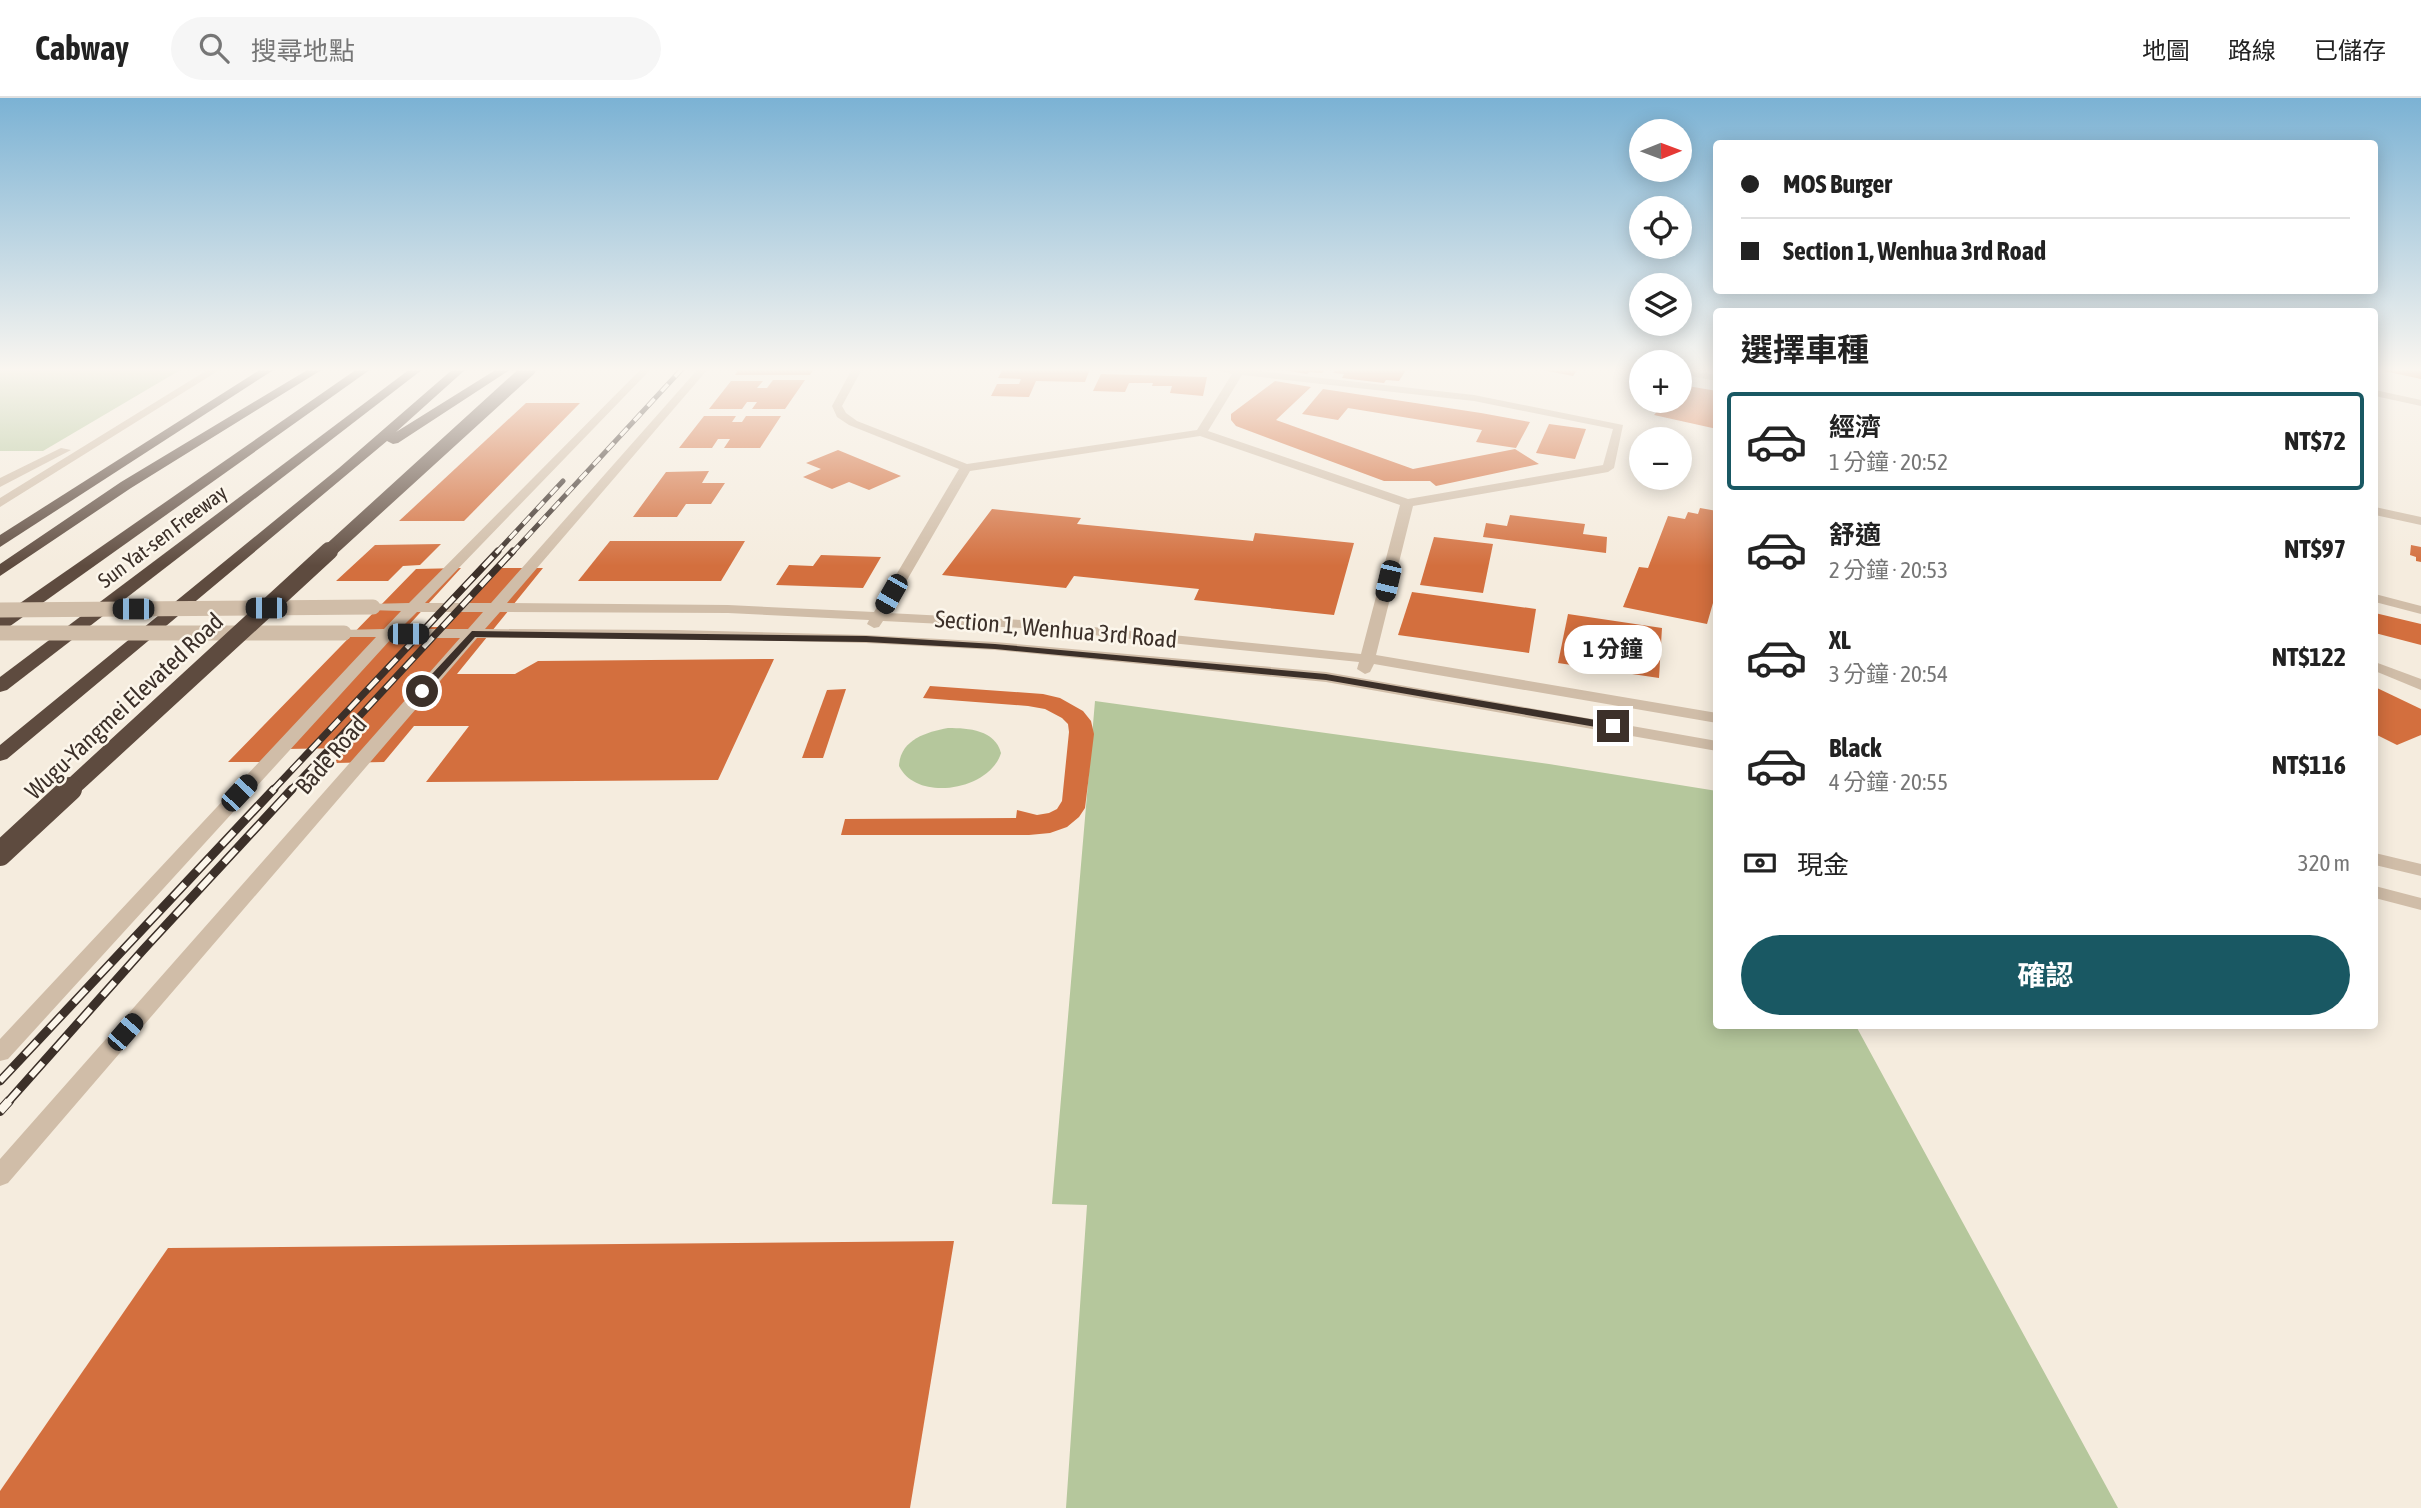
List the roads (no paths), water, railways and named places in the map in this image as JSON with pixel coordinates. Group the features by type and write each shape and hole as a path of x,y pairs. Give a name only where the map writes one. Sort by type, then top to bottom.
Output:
{"highway":[{"path":"0,542 167,435"},
{"path":"0,571 126,485 209,435"},
{"name":"Sun Yat-sen Freeway","path":"0,625 271,435"},
{"name":"Sun Yat-sen Freeway","path":"0,687 331,435"},
{"path":"0,755 385,435"},
{"path":"344,471 401,435"},
{"name":"Wugu-Yangmei Elevated Road","path":"0,854 455,435"}],"street":[{"path":"0,489 94,435"},
{"path":"0,503 109,435"},
{"name":"Bade Road","path":"0,1053 411,608 581,435"},
{"name":"Bade Road","path":"0,1176 645,435"},
{"path":"883,435 966,468 1188,435"},
{"path":"1205,435 1407,503 1608,468 1617,435"},
{"path":"0,483 72,447"},
{"path":"866,639 966,468"},
{"path":"1360,682 1370,659 1407,503"},
{"path":"2378,511 2421,521"},
{"path":"2378,599 2421,610"},
{"name":"Section 1, Wenhua 3rd Road","path":"0,610 373,607 728,609 1023,624 1370,659 1713,717"},
{"name":"Section 1, Wenhua 3rd Road","path":"0,633 344,633 866,639 995,646 1360,682 1713,745"},
{"path":"2378,667 2421,685"},
{"path":"2378,860 2421,870"},
{"path":"2378,893 2421,904"}],"railway":[{"path":"512,553 621,435"},
{"path":"496,553 563,481"},
{"path":"272,791 498,551"},
{"path":"290,791 513,551"},
{"path":"0,1081 274,789"},
{"path":"7,1103 143,950 292,789"},
{"path":"0,1111 9,1101"}]}
